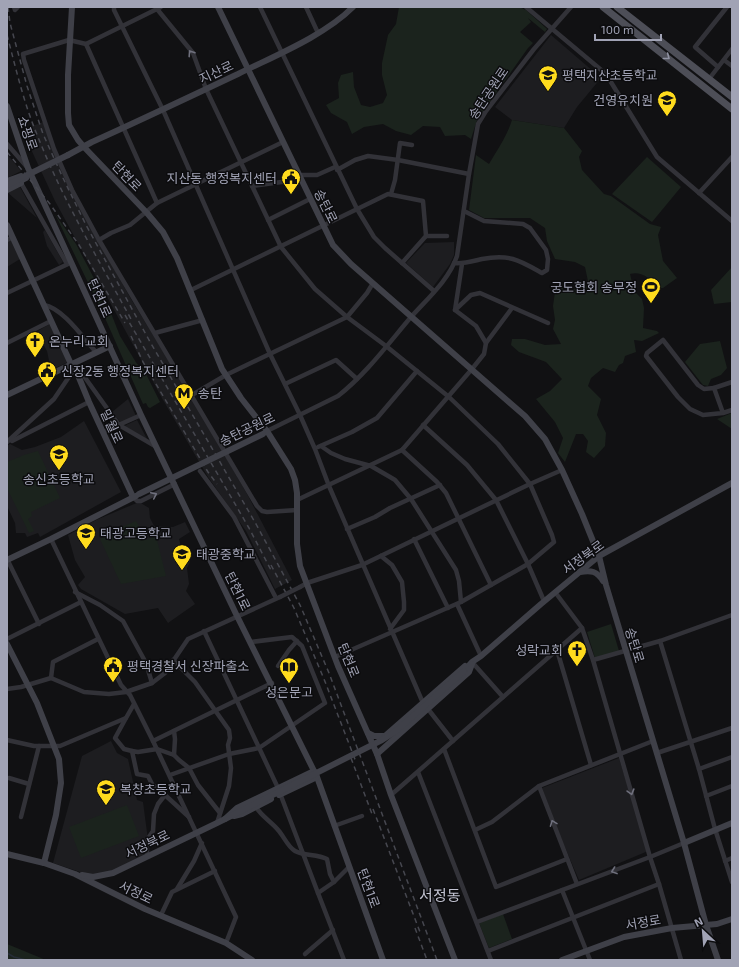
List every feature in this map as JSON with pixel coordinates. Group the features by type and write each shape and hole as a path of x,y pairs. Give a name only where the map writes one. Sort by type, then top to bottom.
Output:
{"main road":[{"path":"603,7 732,109"},
{"path":"617,7 732,97"}],"street":[{"path":"14,7 15,10 18,7"},
{"name":"탄현로","path":"72,7 69,40 67,101 69,125 84,147 147,213 163,232 177,258 203,320 215,354 226,375 291,469 295,480 297,500 297,544 300,566 335,657 377,754 391,795 455,960"},
{"path":"114,7 114,10 163,110 270,354 300,415 362,565 423,703"},
{"name":"송탄로","path":"218,7 333,245 351,264 526,416 545,440 562,470 599,556 606,585 718,960"},
{"path":"260,7 336,169 374,237 434,291"},
{"path":"306,7 318,33"},
{"name":"지산로","path":"7,185 282,53 318,33 344,15 352,7"},
{"path":"526,7 606,74 657,156 732,221"},
{"name":"송탄공원로","path":"7,559 51,540 136,496 338,396 357,380 444,279 454,263 459,245 478,124 515,73 571,7"},
{"path":"718,67 695,48 727,7"},
{"path":"297,510 267,512 262,511 257,506 99,240 72,190 38,103 23,54 69,40 86,44 159,8 193,53 206,89 280,247 314,288 348,317 449,397 498,444 530,484 554,542 528,564 459,603 391,631 335,657"},
{"path":"86,44 158,203"},
{"path":"709,79 732,50"},
{"path":"724,60 732,66"},
{"name":"쇼핑로","path":"7,106 30,172"},
{"path":"99,240 130,225 158,203 283,142"},
{"path":"390,194 395,180 400,143 412,145"},
{"name":"쇼핑로","path":"7,144 30,172"},
{"path":"252,186 289,180 299,175 317,175 368,156 398,160 469,174"},
{"path":"699,193 732,157"},
{"path":"7,181 30,172"},
{"path":"7,190 21,183 20,181 30,172"},
{"name":"탄현1로","path":"30,172 69,263 110,346 237,616 272,683 316,774 383,960"},
{"path":"7,294 69,263 21,183"},
{"path":"191,290 390,194 423,201 426,236"},
{"path":"268,220 310,199"},
{"path":"454,263 462,264 494,257 509,258 520,260 542,273 547,270 548,259 546,250 530,228 523,224 484,221 464,211"},
{"name":"밀월로","path":"7,225 10,238 33,280 103,432 136,496"},
{"path":"402,263 426,236 447,236"},
{"path":"455,310 462,264"},
{"path":"192,395 226,375 348,317 373,283"},
{"path":"455,310 471,295 480,293 548,324"},
{"path":"44,305 49,306 68,320 96,352"},
{"path":"297,500 402,450 449,397 484,354 486,344 512,308"},
{"path":"455,310 476,326 486,344"},
{"path":"155,333 203,320"},
{"path":"7,343 51,321"},
{"path":"732,382 714,388 704,389 698,385 663,340 647,353 646,356 678,397 690,409 703,415 723,413 732,410"},
{"path":"7,395 73,366 96,352 110,346"},
{"path":"285,384 336,360 357,380"},
{"path":"73,366 81,372 119,425 157,446"},
{"path":"7,443 54,399 73,366"},
{"path":"315,449 352,432 377,418 417,371"},
{"path":"714,388 723,413"},
{"path":"7,443 89,402"},
{"path":"103,432 142,415"},
{"path":"423,425 467,465 496,500 528,564 544,601"},
{"path":"321,446 331,454 345,460 371,466 390,477 411,498 456,570 459,581 459,603 481,656"},
{"path":"402,450 446,492 457,519 491,586"},
{"path":"7,689 28,685 51,678 84,692 109,694 126,692 152,683 165,673 188,639 307,583 362,565 496,500 562,470"},
{"path":"200,471 234,517 278,597"},
{"name":"서정북로","path":"75,874 93,877 113,872 217,823 382,740 396,731 464,671 472,662 599,556 732,483"},
{"path":"136,496 137,501 141,501 174,484"},
{"path":"347,529 411,498 440,486"},
{"path":"414,539 448,608"},
{"path":"51,540 121,685 134,704 170,775 236,917 226,943"},
{"path":"381,556 392,565 402,582 404,610 391,631"},
{"path":"7,559 39,624"},
{"path":"580,572 590,570 598,573 606,585"},
{"path":"76,592 100,605 123,621 146,663 152,683"},
{"path":"555,592 582,628 593,660 681,960"},
{"path":"7,639 81,602"},
{"path":"593,660 626,652 660,641 732,615"},
{"path":"391,795 582,628"},
{"path":"204,631 280,791 344,960"},
{"path":"170,775 229,754 259,748 325,702 302,646 297,641 292,637 251,642"},
{"path":"51,678 53,662 98,639"},
{"path":"278,666 297,641"},
{"path":"660,641 732,882"},
{"path":"7,644 37,703 59,759 62,783 44,863"},
{"path":"557,650 591,765"},
{"path":"173,660 195,682 229,730 230,738 228,745 231,768 229,786 224,806 217,823"},
{"path":"472,662 503,698"},
{"path":"372,742 384,736 462,668 472,662"},
{"path":"377,754 469,672 472,662"},
{"path":"153,741 272,683"},
{"path":"134,704 115,738 124,749 138,752 157,749 174,754 189,768 198,785 220,813"},
{"path":"428,709 453,741"},
{"path":"7,740 34,746 60,746 126,718"},
{"path":"657,753 732,728"},
{"path":"174,731 174,754"},
{"path":"368,732 374,736 384,736"},
{"path":"475,830 492,822 539,786 653,741"},
{"path":"21,817 39,746"},
{"path":"444,748 496,887 567,859"},
{"path":"132,751 137,774 148,776 153,786 162,788 165,796 190,818"},
{"path":"699,769 732,757"},
{"path":"418,772 491,960"},
{"path":"225,819 237,808 280,791 316,774"},
{"path":"9,778 29,784"},
{"path":"539,786 577,884"},
{"path":"706,796 732,786"},
{"path":"225,819 242,814 256,807 280,791"},
{"path":"147,856 146,840 153,831 154,814 158,804 165,796"},
{"path":"256,807 260,814 278,829 291,848 296,851 327,859 330,874 334,882"},
{"path":"334,826 362,816"},
{"path":"477,922 650,858 732,823"},
{"path":"177,889 194,861 202,843"},
{"name":"서정로","path":"7,854 44,863 75,874 145,909 226,943 252,960"},
{"path":"725,861 732,858"},
{"path":"318,894 334,882 349,867"},
{"path":"161,915 172,892 215,872"},
{"path":"488,951 659,884"},
{"path":"562,890 590,960"},
{"name":"서정로","path":"562,960 624,936 672,928 717,924 732,919"},
{"path":"305,954 333,930"}],"shaded area":[{"path":"399,7 519,7 526,10 547,29 545,32 528,18 531,22 520,32 533,43 477,120 471,139 465,135 445,136 440,127 423,126 411,135 396,131 383,124 364,127 352,134 347,122 331,113 326,105 339,98 338,83 341,75 353,72 354,87 361,105 370,107 383,103 387,95 382,75 382,63 388,35 396,24"},
{"name":"평택지산초등학교","path":"551,35 601,78 577,107 564,128 512,120 495,107"},
{"path":"512,120 564,128 582,151 579,157 582,170 604,194 611,196 650,224 661,227 658,235 663,261 677,278 663,288 658,288 646,276 634,273 630,274 634,291 642,299 644,308 643,328 657,331 659,333 642,341 634,340 636,352 625,356 623,363 619,365 615,372 603,368 591,378 588,386 601,399 597,415 606,433 605,446 594,458 586,452 588,441 583,434 576,434 565,462 558,453 563,438 555,422 536,399 550,391 562,379 546,362 519,352 511,345 512,339 525,339 545,345 561,344 553,329 555,320 553,306 556,285 568,290 589,286 585,267 575,262 555,259 547,241 545,228 530,218 484,218 469,210 476,155 489,164 505,137"},
{"path":"43,122 66,181 85,217 131,299 187,390 246,492 292,580 275,589 246,531 208,477 163,400 55,201 22,130"},
{"path":"7,154 21,171 7,178"},
{"path":"647,157 681,187 652,222 612,194"},
{"path":"20,187 37,218 7,192"},
{"path":"55,214 76,244 107,303 120,336 137,364 143,368 160,402 150,408 146,403 143,404 105,318"},
{"path":"45,230 63,262 59,265 47,246 43,232"},
{"path":"11,240 20,259 7,267 7,242"},
{"path":"454,242 454,255 450,264 433,287 406,263 425,243"},
{"path":"732,267 732,302 714,304 711,290"},
{"path":"50,324 68,362 51,370 47,351 36,332"},
{"path":"720,341 727,368 721,375 711,379 708,386 703,385 685,362 700,344"},
{"path":"128,399 136,416 121,423 112,412"},
{"path":"732,413 732,429 717,419"},
{"path":"137,420 147,439 124,426"},
{"name":"송신초등학교","path":"84,421 121,492 40,537 38,533 27,537 25,533 16,533 15,523 7,506 7,446 10,444 22,450 35,447 61,437"},
{"path":"38,451 60,498 31,512 32,516 28,519 34,531 29,533 7,488 7,462"},
{"path":"139,502 149,508 150,518 154,526 173,527 185,522 190,532 179,539 183,554 189,553 190,562 187,568 189,584 186,591 195,604 168,623 158,608 125,614 81,589 78,585 85,577 75,560 68,535 96,520"},
{"path":"136,521 146,540 156,536 166,576 121,584 100,539 106,536 105,534"},
{"path":"611,624 619,651 595,658 587,632"},
{"name":"복창초등학교","path":"111,741 117,753 128,759 137,800 143,802 148,840 147,855 108,873 86,874 53,863 82,756"},
{"path":"619,758 648,851 579,880 560,836 542,788"},
{"path":"127,805 139,836 81,858 69,827"},
{"path":"503,914 512,939 489,948 479,923"},
{"path":"7,944 46,960 7,960"}],"waterway":[{"path":"7,953 14,957 26,960"}],"railway":[{"path":"8,7 10,23 27,86 43,134 63,178 86,225 149,340 256,524 300,605 329,673 437,960"},
{"path":"7,35 33,125 58,184 131,319"},
{"path":"7,152 50,204 79,245 125,323"},
{"path":"125,315 249,528 272,572"},
{"path":"131,336 143,362 208,472 217,484"},
{"path":"271,565 294,608 324,679 356,762"},
{"path":"351,758 372,814"},
{"path":"373,809 420,932"},
{"path":"415,928 427,960"}],"place":[{"name":"평택지산초등학교","path":"548,92"},
{"name":"건영유치원","path":"667,117"},
{"name":"지산동 행정복지센터","path":"291,195"},
{"name":"궁도협회 송무정","path":"651,304"},
{"name":"온누리교회","path":"35,358"},
{"name":"신장2동 행정복지센터","path":"47,388"},
{"name":"송탄","path":"184,410"},
{"name":"송신초등학교","path":"59,471"},
{"name":"태광고등학교","path":"86,550"},
{"name":"태광중학교","path":"182,571"},
{"name":"성락교회","path":"577,667"},
{"name":"평택경찰서 신장파출소","path":"113,683"},
{"name":"성은문고","path":"289,684"},
{"name":"복창초등학교","path":"106,806"}],"district":[{"name":"서정동","path":"440,896"}]}
